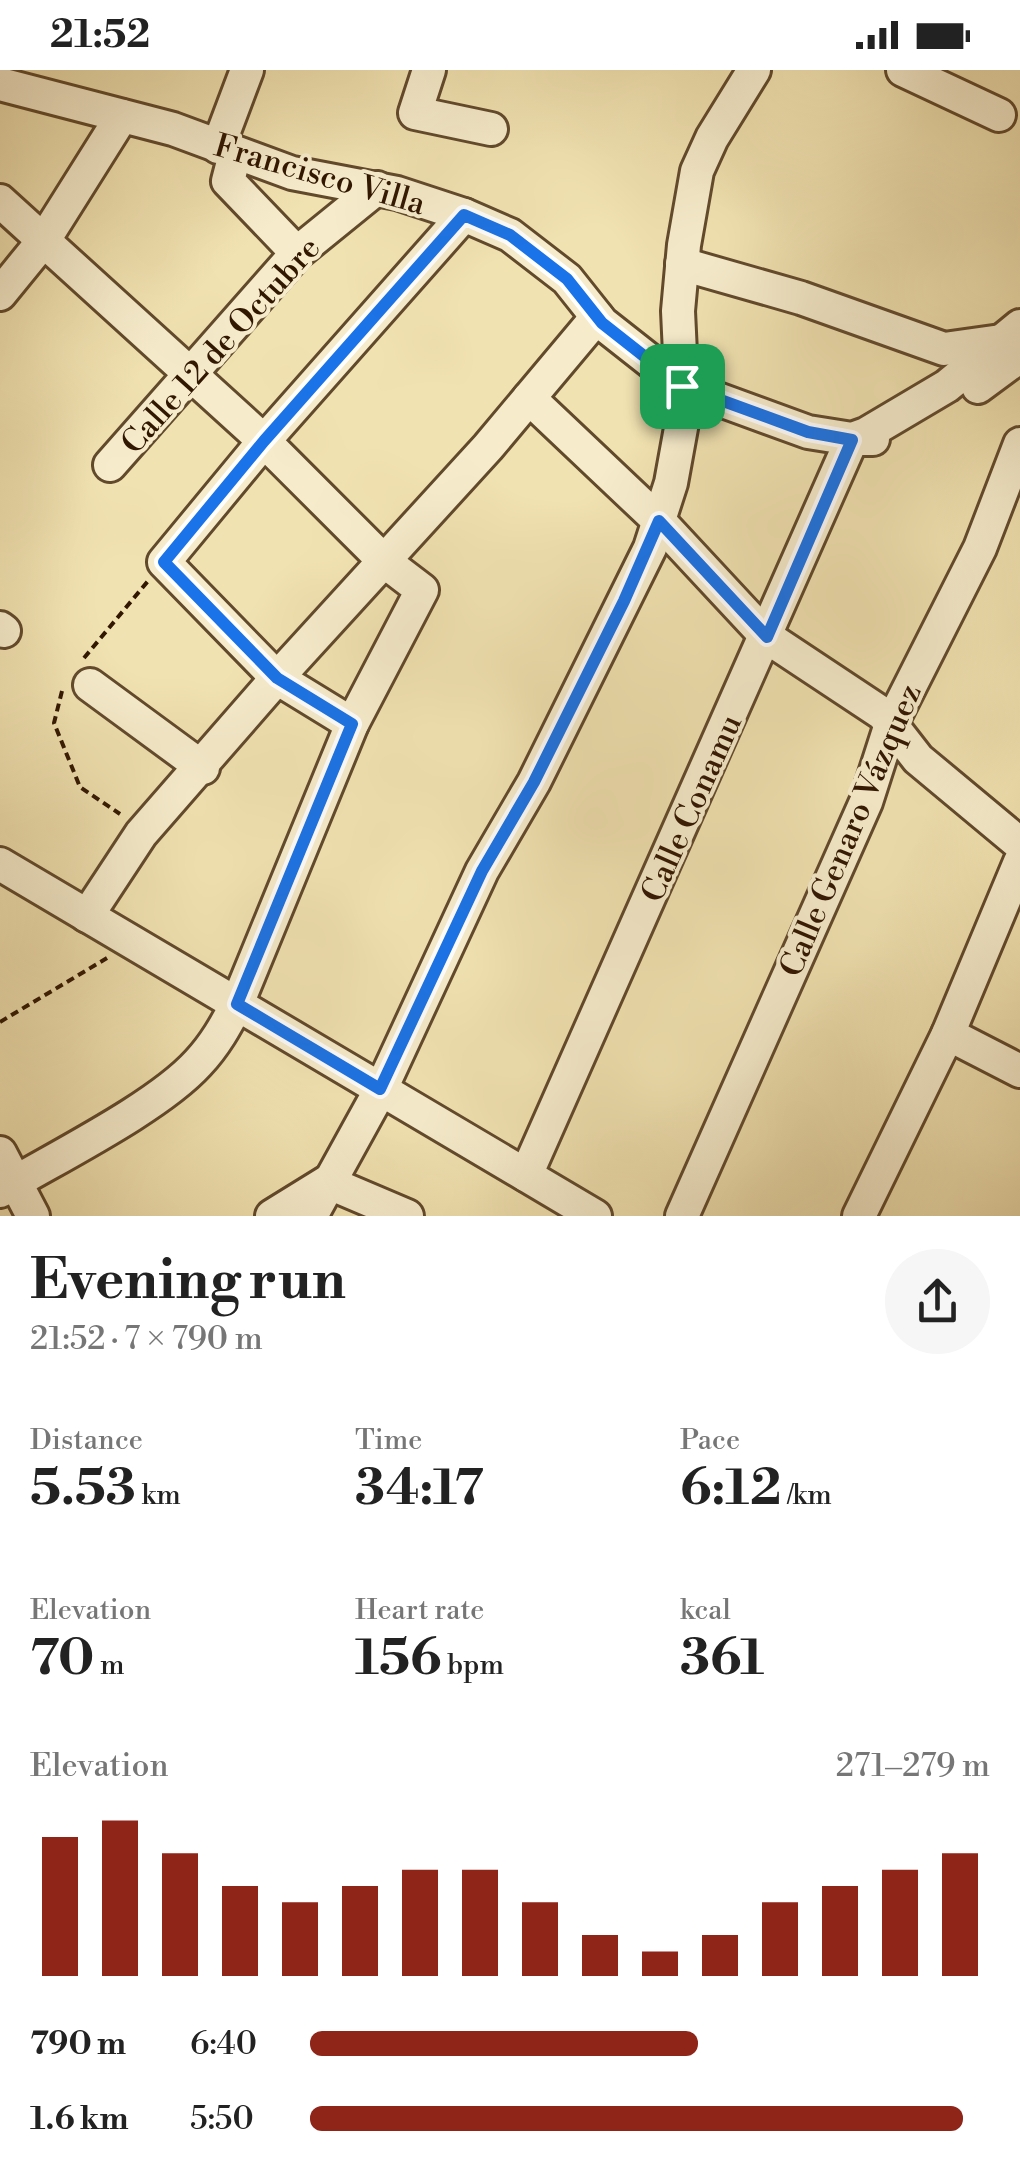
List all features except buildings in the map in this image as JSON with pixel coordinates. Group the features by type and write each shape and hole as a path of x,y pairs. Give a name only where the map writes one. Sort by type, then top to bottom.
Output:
{"street":[{"path":"247,70 226,151 228,182 297,253"},
{"path":"428,70 415,113 491,129"},
{"path":"311,1216 380,1089 482,871 534,782 633,583 659,521 671,483 683,417 678,311 696,171 754,70"},
{"path":"903,70 1000,115"},
{"name":"Francisco Villa","path":"3,80 173,130 292,172 377,188 464,215 510,235 567,279 597,317 682,386 808,432 852,440"},
{"path":"0,294 44,240 122,116"},
{"name":"Calle 12 de Octubre","path":"110,464 297,253 377,188"},
{"path":"0,201 264,441 384,561 422,590 352,724 237,1004 216,1042 195,1067 162,1093 5,1175 32,1216"},
{"path":"352,724 277,678 164,562 264,441 464,215"},
{"path":"682,264 801,298 944,349 1014,341"},
{"path":"87,916 141,834 597,317"},
{"path":"852,440 948,386 1014,341"},
{"path":"529,398 659,521 767,637 883,714 918,759 1020,844"},
{"name":"Calle Conamu","path":"526,1175 852,440"},
{"name":"Calle Genaro Vázquez","path":"682,1216 866,802 891,724 980,548 1020,444"},
{"path":"78,678 202,768"},
{"path":"858,1216 948,1034 1020,862"},
{"path":"0,864 596,1216"},
{"path":"948,1034 1020,1071"},
{"path":"272,1216 327,1182"},
{"path":"327,1182 407,1216"}],"path":[{"path":"141,834 129,820 80,787 54,722 78,678 164,562"},
{"path":"0,1022 132,942"}],"route":[{"path":"464,215 510,235 567,279 602,323 682,386 808,432 852,440 767,637 659,521 650,548 534,782 482,871 380,1089 237,1004 352,724 277,678 164,562 264,441 464,215"}]}
